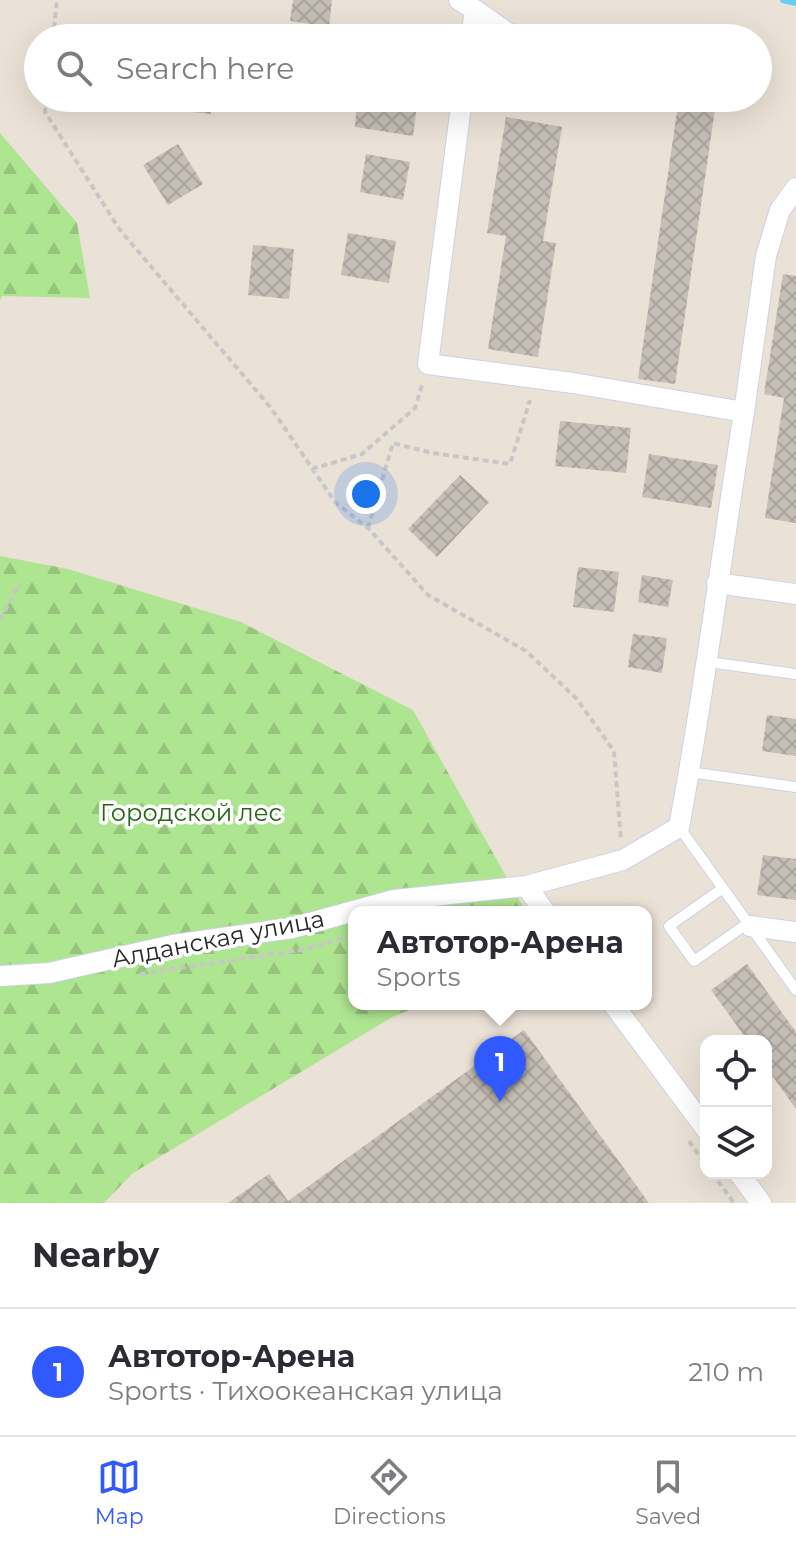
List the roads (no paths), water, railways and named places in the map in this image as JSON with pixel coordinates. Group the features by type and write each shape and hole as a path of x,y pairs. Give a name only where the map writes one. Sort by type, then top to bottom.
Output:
{"street":[{"path":"467,5 495,24"},
{"path":"460,112 428,364 573,383 744,412"},
{"path":"679,827 708,662 766,256 780,210 796,188"},
{"path":"717,583 796,594"},
{"name":"Алданская улица","path":"372,906 394,900 526,886 623,860 679,827"},
{"path":"526,886 541,906"},
{"name":"Алданская улица","path":"0,976 49,973 173,945 292,928 348,913"},
{"path":"749,924 796,932"},
{"path":"617,1010 700,1121"},
{"path":"743,1179 761,1203"}],"lane":[{"path":"708,662 796,674"},
{"path":"689,772 796,787"},
{"path":"679,827 796,990"},
{"path":"723,888 669,926 694,961 749,924"}],"waterway":[{"path":"783,0 796,3"}],"place":[{"name":"Автотор-Арена","path":"500,1102"}],"park label":[{"name":"Городской лес","path":"191,813"}]}
